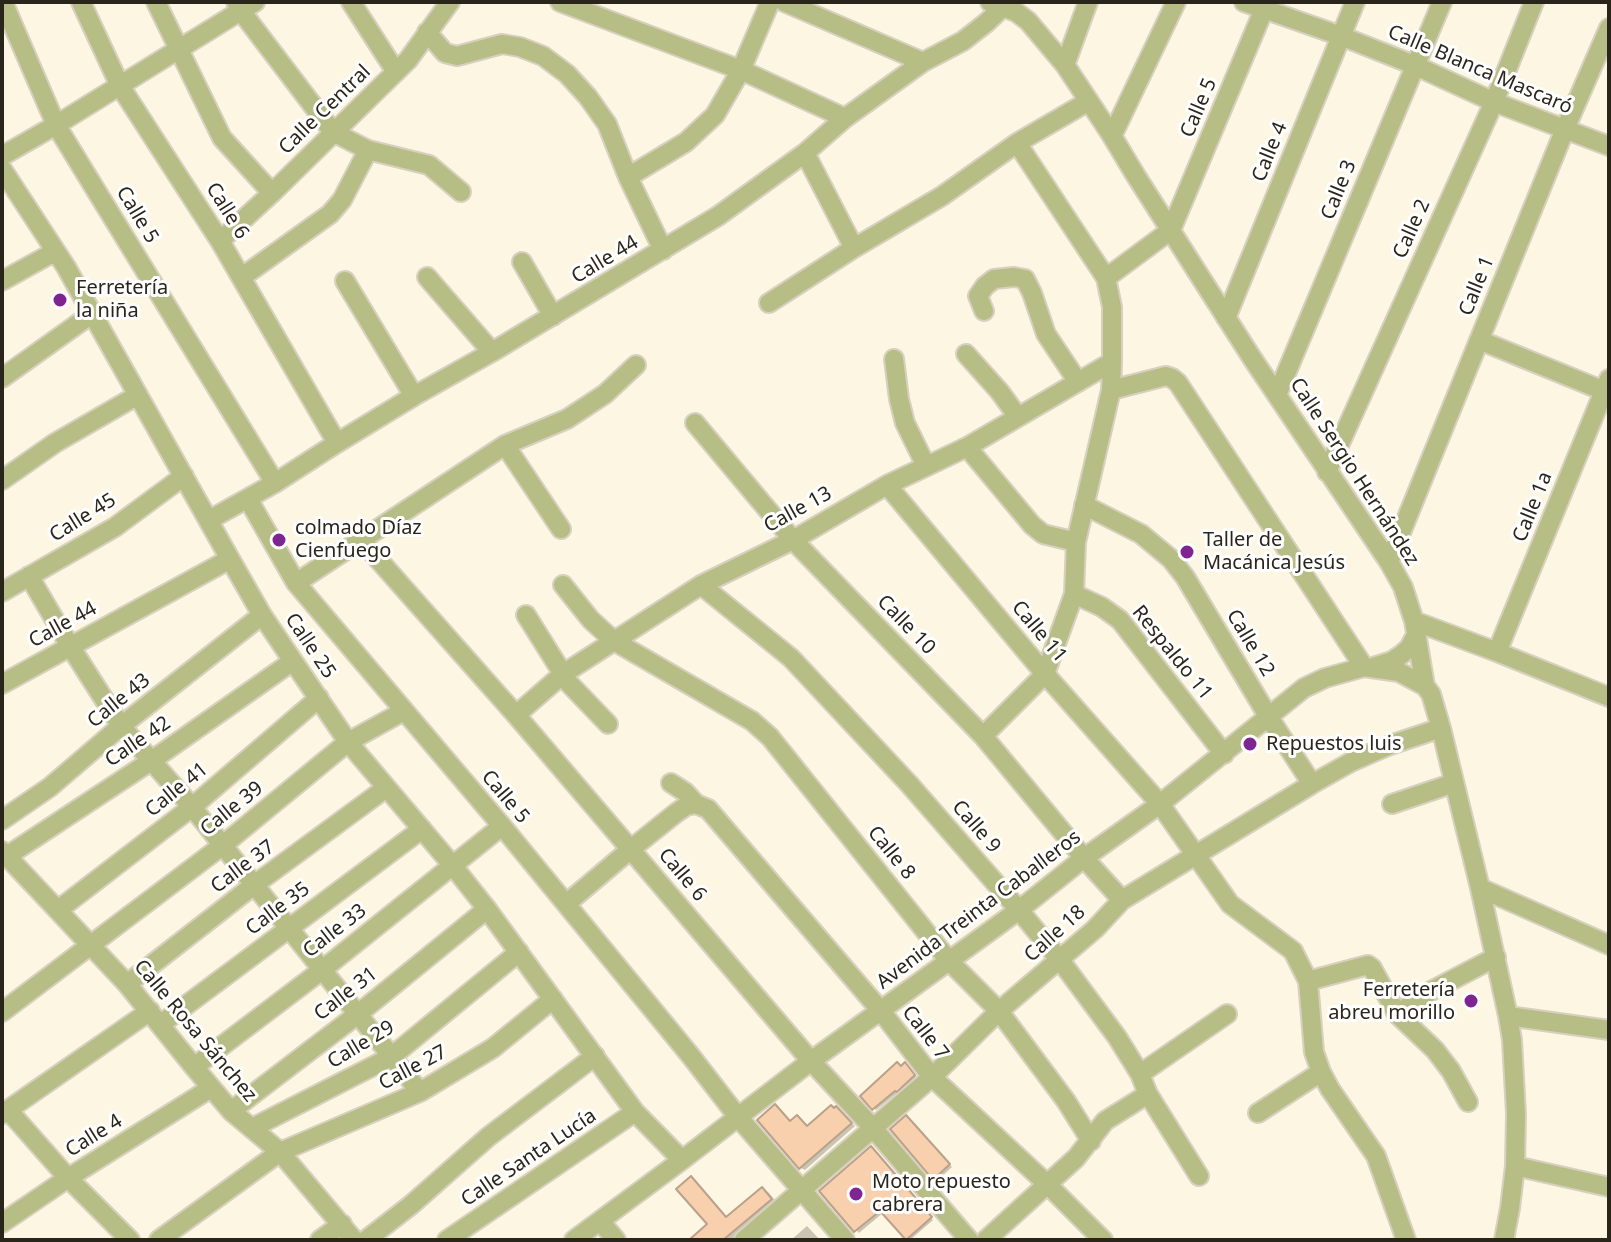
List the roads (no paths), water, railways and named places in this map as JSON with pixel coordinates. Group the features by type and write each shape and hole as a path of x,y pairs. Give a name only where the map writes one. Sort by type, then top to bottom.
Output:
{"street":[{"name":"Calle 5","path":"3,2 56,125 275,483"},
{"name":"Calle 6","path":"81,2 120,86 242,277 337,443"},
{"path":"156,2 222,138 272,193"},
{"path":"351,2 396,72"},
{"name":"Calle Central","path":"220,241 408,60 450,2"},
{"path":"560,2 741,70 845,118"},
{"path":"628,177 686,142 715,115 741,70 770,2"},
{"path":"784,2 923,62"},
{"path":"1065,65 1088,2"},
{"path":"1112,136 1176,2"},
{"name":"Calle Blanca Mascaró","path":"1244,2 1265,6 1414,65 1494,102 1609,146"},
{"name":"Calle 4","path":"1226,318 1355,2"},
{"name":"Calle 3","path":"1277,395 1442,2"},
{"name":"Calle 2","path":"1327,472 1494,102 1534,2"},
{"name":"Calle 44","path":"209,520 718,216 923,62 963,41 999,4"},
{"name":"Calle Sergio Hernández","path":"999,4 1028,21 1065,65 1403,587 1415,628 1425,686 1431,694 1441,728 1480,888 1512,1040 1515,1166 1504,1240"},
{"path":"2,156 179,50 244,5 333,132 368,150 429,165 461,192"},
{"name":"Calle 5","path":"1171,230 1265,6"},
{"name":"Calle 1","path":"1389,562 1565,129 1603,56 1609,28"},
{"path":"427,32 445,53 457,56 502,44 520,47 543,56 567,74 607,124 663,250"},
{"path":"769,303 942,196 1017,143 1089,101"},
{"path":"983,736 1045,674 1074,594 1076,542 1111,390 1112,307 1106,278 1017,143"},
{"path":"242,277 330,214 342,200 368,150"},
{"path":"805,153 854,248"},
{"name":"Calle 25","path":"2,169 93,313 262,615 348,742 487,909 635,1112 682,1160"},
{"path":"1106,278 1171,230"},
{"path":"2,281 57,253"},
{"path":"522,262 553,316"},
{"path":"427,277 492,352"},
{"path":"984,311 978,296 985,286 994,279 1025,279 1046,334 1078,382"},
{"path":"345,281 414,396"},
{"path":"2,378 93,313"},
{"path":"1479,340 1607,387"},
{"path":"966,354 1018,417"},
{"path":"894,359 905,423 926,466"},
{"name":"Calle 13","path":"516,715 562,674 701,585 793,540 887,485 967,447 1112,362"},
{"path":"296,583 505,445 567,419 605,394 636,365"},
{"path":"1111,390 1166,376 1178,383 1368,667 1399,672 1425,686"},
{"name":"Calle 1a","path":"1497,652 1607,387"},
{"path":"2,480 55,443 138,395"},
{"name":"Calle 10","path":"695,423 793,540 983,736 1122,900"},
{"path":"505,445 561,529"},
{"path":"967,447 1032,525 1043,534 1076,542"},
{"name":"Calle 45","path":"2,592 115,527 184,476"},
{"name":"Calle 11","path":"887,485 1045,674 1160,804 1230,904 1293,951 1308,981"},
{"name":"Calle 5","path":"248,499 296,583 502,826 738,1117 845,1240"},
{"name":"Calle 12","path":"1084,505 1141,534 1171,559 1312,784"},
{"name":"Calle 6","path":"361,540 969,1240"},
{"name":"Calle 44","path":"2,684 230,559"},
{"path":"29,576 121,726 192,807 420,1092"},
{"name":"Calle 8","path":"563,585 591,620 614,641 762,728 950,962 999,1011 1066,1101 1091,1141"},
{"name":"Calle 9","path":"701,585 791,658 909,784 1019,910 1117,1037 1199,1176"},
{"name":"Respaldo 11","path":"1074,594 1102,607 1120,620 1224,754"},
{"name":"Calle 43","path":"2,820 50,787 121,726 262,615"},
{"path":"526,615 562,674 608,724"},
{"path":"1415,628 1497,652 1609,697"},
{"name":"Avenida Treinta Caballeros","path":"574,1240 1160,804 1304,688 1392,661 1409,648 1415,628"},
{"name":"Calle 42","path":"5,854 151,761 293,661"},
{"name":"Calle 41","path":"58,910 192,807 319,698"},
{"name":"Calle 39","path":"2,1012 223,845 348,742 404,711"},
{"name":"Calle 18","path":"744,1240 932,1077 999,1011 1095,929 1122,900 1351,762 1441,728"},
{"name":"Calle 7","path":"671,783 696,804 708,809 881,1011 932,1077 1103,1240"},
{"path":"1392,804 1454,783"},
{"name":"Calle 37","path":"127,984 386,788"},
{"path":"566,904 686,806 696,804"},
{"name":"Calle 33","path":"194,1067 322,970 502,826"},
{"name":"Calle 35","path":"156,1018 289,929 422,829"},
{"name":"Calle Rosa Sánchez","path":"5,854 127,984 231,1111 280,1152 354,1240"},
{"path":"1480,888 1609,945"},
{"name":"Calle 31","path":"231,1111 358,1014 487,909"},
{"name":"Calle 29","path":"252,1128 391,1057 519,952"},
{"path":"1397,1014 1431,991 1496,957"},
{"path":"1406,1240 1376,1156 1321,1072 1314,1052 1308,981 1368,965 1372,968 1397,1014 1435,1050 1468,1102"},
{"name":"Calle 27","path":"280,1152 420,1092 493,1048 553,999"},
{"path":"1140,1074 1227,1014"},
{"path":"1508,1016 1609,1030"},
{"path":"130,1240 5,1112 156,1018"},
{"path":"366,1240 488,1137 595,1056"},
{"path":"1258,1113 1321,1072"},
{"name":"Calle 4","path":"2,1223 211,1088"},
{"path":"986,1240 1076,1158 1105,1121 1148,1094"},
{"name":"Calle Santa Lucía","path":"447,1240 635,1112"},
{"path":"159,1240 280,1152"},
{"path":"1515,1166 1609,1187"},
{"path":"600,1221 616,1240"},
{"path":"320,1240 342,1224"}],"place":[{"name":"Ferretería la niña","path":"60,300"},
{"name":"colmado Díaz Cienfuego","path":"279,540"},
{"name":"Taller de Macánica Jesús","path":"1187,552"},
{"name":"Repuestos luis","path":"1250,744"},
{"name":"Ferretería abreu morillo","path":"1471,1001"},
{"name":"Moto repuesto cabrera","path":"856,1194"}]}
